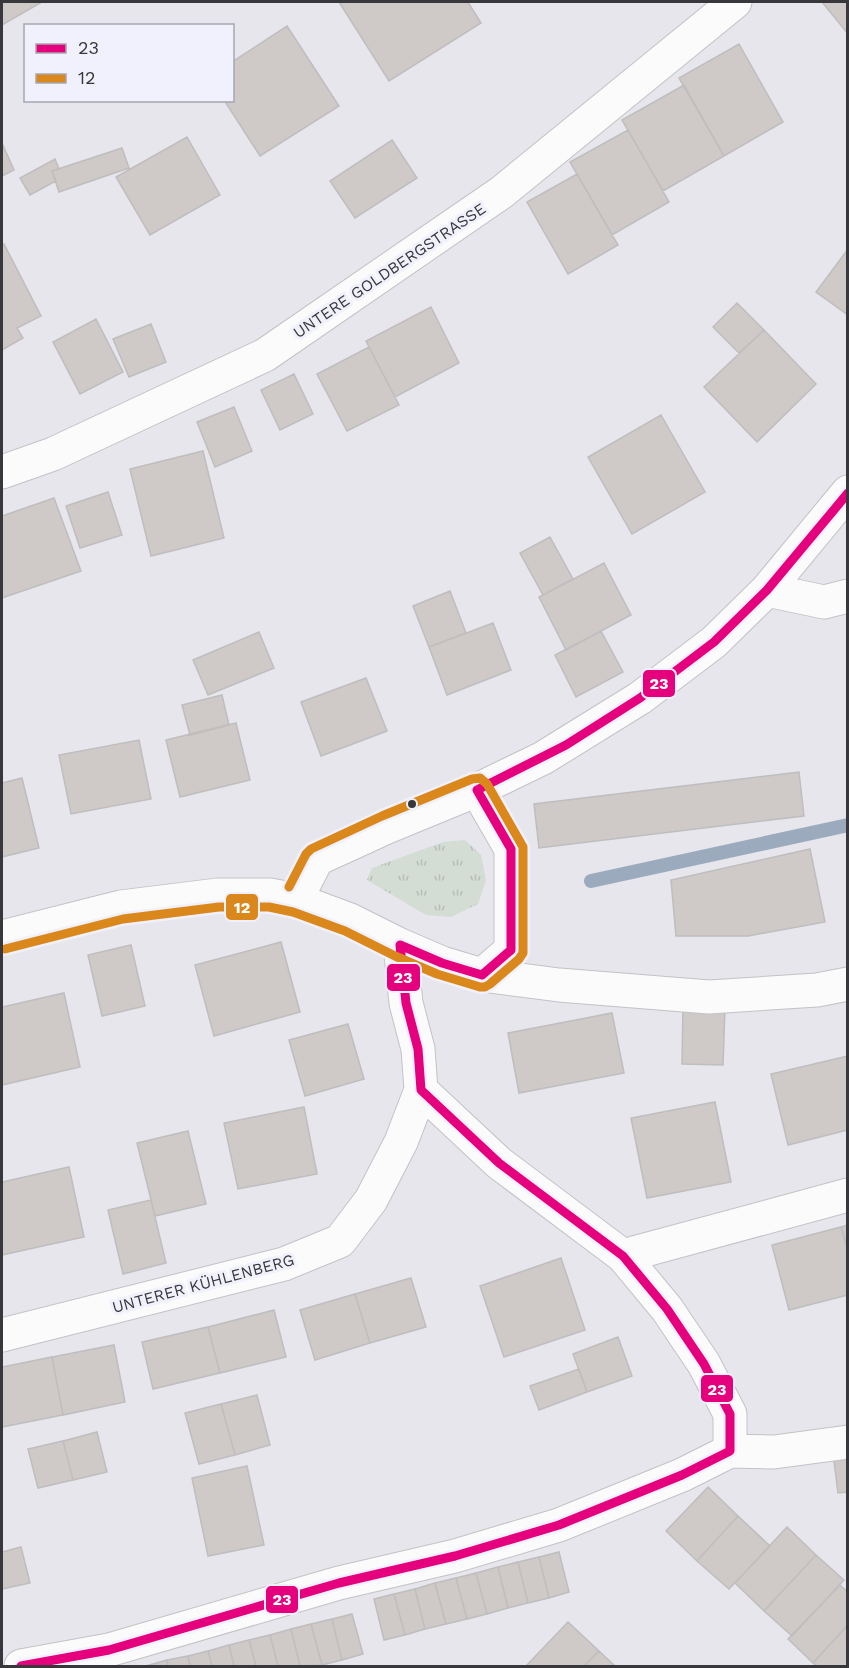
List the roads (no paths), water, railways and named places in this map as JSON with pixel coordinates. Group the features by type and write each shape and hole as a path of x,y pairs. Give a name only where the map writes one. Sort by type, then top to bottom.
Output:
{"street":[{"name":"UNTERE GOLDBERGSTRASSE","path":"2,472 53,454 265,355 502,192 735,2"},
{"path":"296,900 317,859 477,790 566,745 640,698 714,642 767,590 848,492"},
{"path":"767,590 824,603 848,596"},
{"path":"477,790 511,849 511,950 482,975"},
{"path":"2,937 121,907 218,895 270,896 296,900 350,920 442,963 482,975 559,985 709,997 817,990 848,984"},
{"path":"400,945 406,1004 418,1050 421,1089 499,1163 623,1256 666,1309 704,1364 730,1414 730,1451"},
{"name":"UNTERER KÜHLENBERG","path":"2,1335 284,1264 340,1241 371,1200 401,1142 421,1089"},
{"path":"623,1256 848,1195"},
{"path":"21,1666 109,1650 339,1583 455,1556 559,1525 682,1475 730,1451 774,1452 848,1442"}],"waterway":[{"path":"591,881 848,825"}]}
